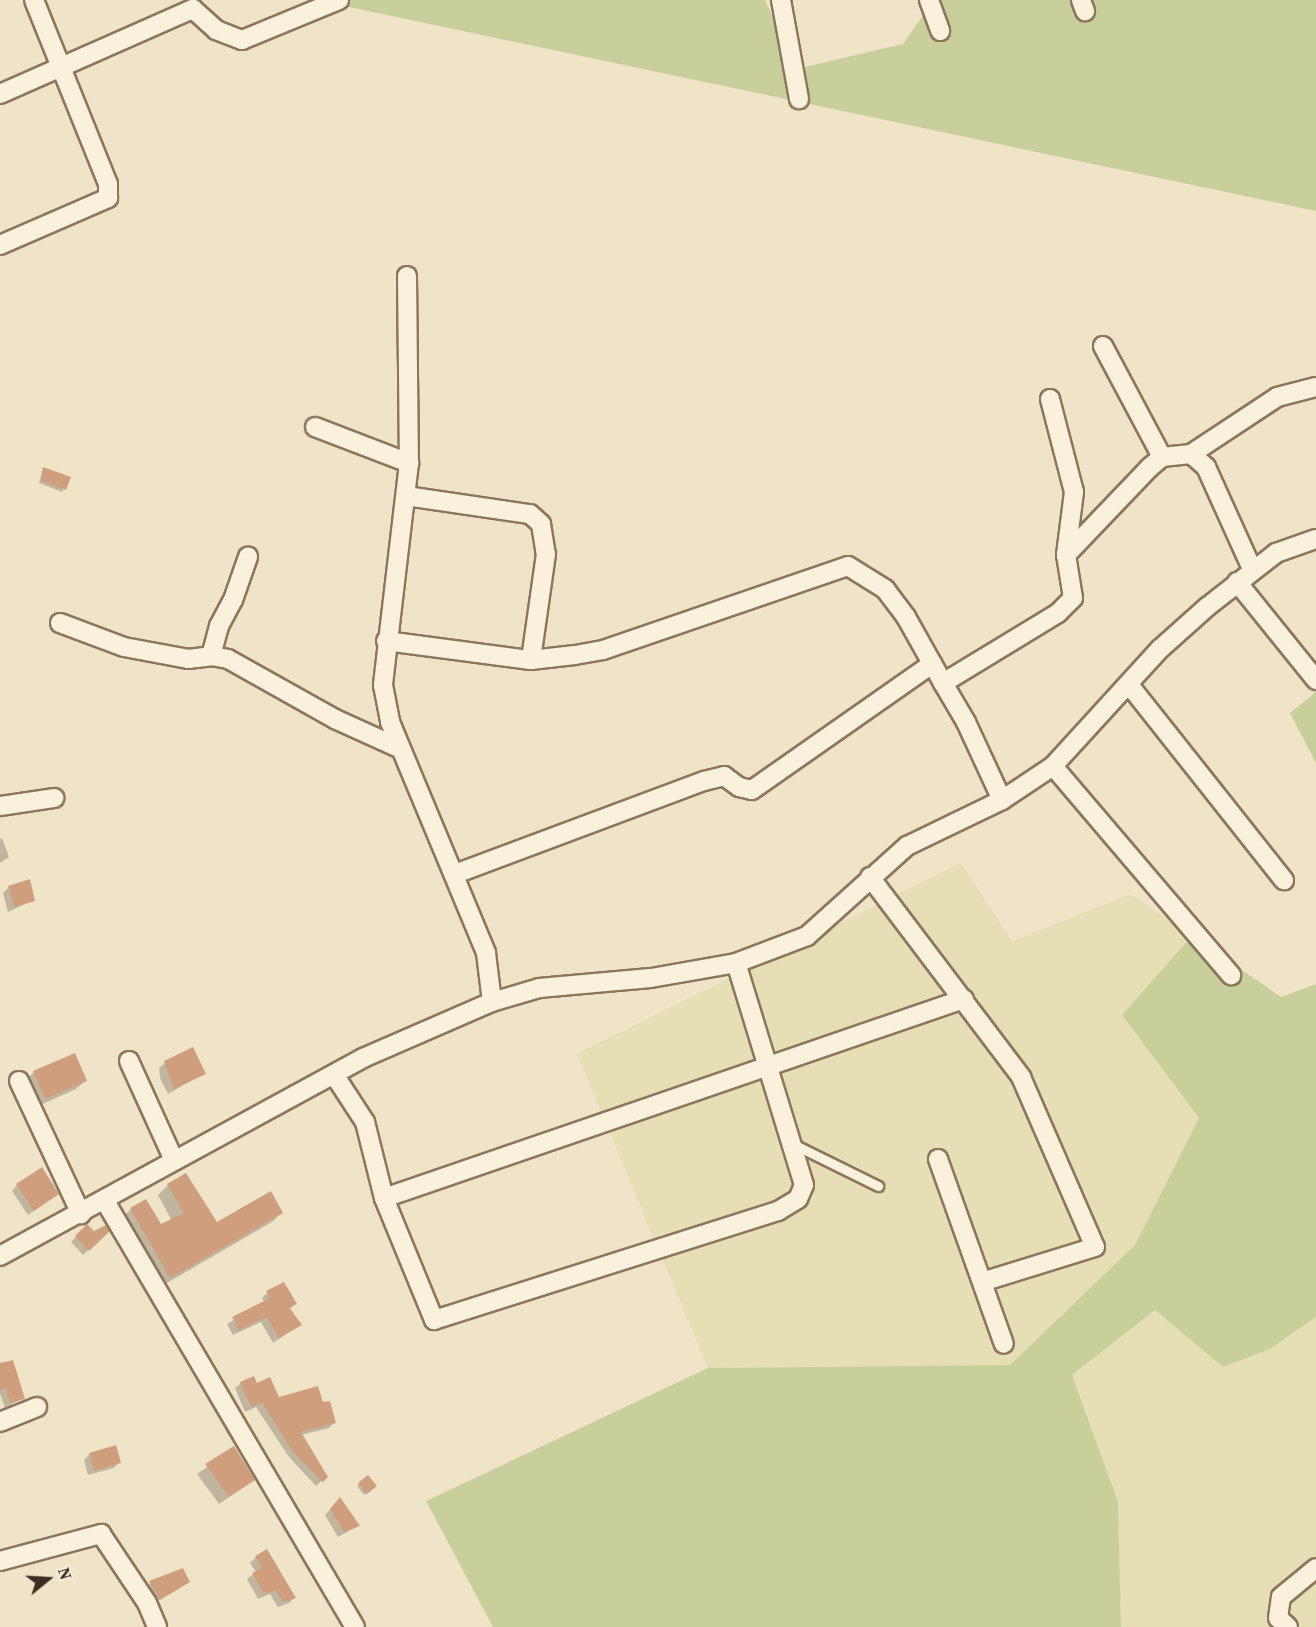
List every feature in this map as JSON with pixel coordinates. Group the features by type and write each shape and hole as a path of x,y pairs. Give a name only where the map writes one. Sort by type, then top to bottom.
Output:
{"street":[{"path":"0,245 108,198 108,184 34,0"},
{"path":"781,0 799,99"},
{"path":"929,0 940,32"},
{"path":"0,94 61,68 191,4 216,30 242,40 333,1"},
{"path":"407,276 409,464 386,641 385,704 401,749 486,953 492,1002"},
{"path":"1103,346 1162,457"},
{"path":"1066,555 1162,457 1191,454 1276,397 1316,387"},
{"path":"943,683 1068,606 1074,586 1066,555 1074,492 1050,399"},
{"path":"315,427 409,464"},
{"path":"1191,454 1206,466 1252,569"},
{"path":"406,496 530,514 541,524 546,554 531,660"},
{"path":"0,1256 105,1202 174,1160 335,1076 363,1058 492,1002 539,988 651,978 736,963 807,936 907,846 1002,800 1053,766 1130,686 1160,649 1252,569 1276,553 1316,539"},
{"path":"211,656 219,626 233,600 248,557"},
{"path":"386,641 531,660 603,650 848,566 885,589 906,617 966,722 1002,800"},
{"path":"1237,582 1316,680"},
{"path":"60,623 124,647 188,659 211,656 228,659 335,719 401,749"},
{"path":"455,874 704,781 724,776 739,787 752,790 932,664"},
{"path":"1130,686 1284,880"},
{"path":"1053,766 1231,975"},
{"path":"0,806 54,798"},
{"path":"870,877 1021,1077 1095,1247 982,1282"},
{"path":"335,1076 365,1122 384,1198 434,1320 778,1211 798,1199 804,1185 765,1065 736,963"},
{"path":"384,1198 765,1065 964,999"},
{"path":"129,1061 174,1160"},
{"path":"19,1081 81,1214"},
{"path":"938,1159 1004,1344"},
{"path":"105,1202 355,1627"},
{"path":"0,1422 37,1407"},
{"path":"0,1561 101,1534 147,1603 157,1627"},
{"path":"1288,1627 1278,1618 1281,1597 1316,1568"}],"lane":[{"path":"790,1143 878,1186"}],"shaded area":[{"path":"961,863 1012,941 1131,894 1192,936 1122,1015 1200,1118 1135,1245 1010,1365 708,1368 577,1054"},
{"path":"1155,1310 1224,1367 1270,1349 1316,1317 1316,1627 1121,1627 1118,1502 1072,1375"}],"green space":[{"path":"316,0 765,0 796,69 903,44 934,0 1316,0 1316,211"},
{"path":"1316,692 1316,763 1290,713"},
{"path":"1192,936 1281,997 1316,984 1316,1317 1270,1349 1223,1367 1155,1310 1072,1375 1118,1502 1121,1627 493,1627 426,1501 708,1368 1010,1365 1135,1245 1199,1118 1122,1015"}],"building":[{"path":"43,467 71,477 66,490 41,481"},
{"path":"30,879 35,901 14,907 8,886"},
{"path":"193,1047 206,1074 174,1089 164,1061"},
{"path":"75,1053 87,1081 45,1099 33,1071"},
{"path":"42,1167 59,1194 34,1211 16,1184"},
{"path":"186,1173 217,1222 271,1191 283,1213 170,1278 130,1208 146,1199 161,1224 184,1213 167,1184"},
{"path":"87,1224 94,1231 106,1225 110,1231 89,1251 75,1236"},
{"path":"284,1282 297,1304 289,1307 302,1325 279,1338 267,1317 239,1330 232,1317 270,1298 266,1291"},
{"path":"13,1360 25,1399 10,1403 6,1388 0,1390 0,1363"},
{"path":"254,1376 257,1383 270,1377 279,1397 318,1386 323,1402 330,1401 336,1423 301,1432 328,1477 323,1482 293,1452 262,1403 251,1407 240,1382"},
{"path":"116,1445 121,1463 94,1471 89,1453"},
{"path":"234,1446 255,1480 229,1497 205,1464"},
{"path":"368,1475 377,1486 367,1494 358,1483"},
{"path":"340,1497 360,1526 344,1532 330,1509"},
{"path":"267,1549 296,1598 283,1602 276,1590 264,1594 252,1573 262,1568 255,1556"},
{"path":"183,1568 190,1582 160,1600 149,1581"}]}
